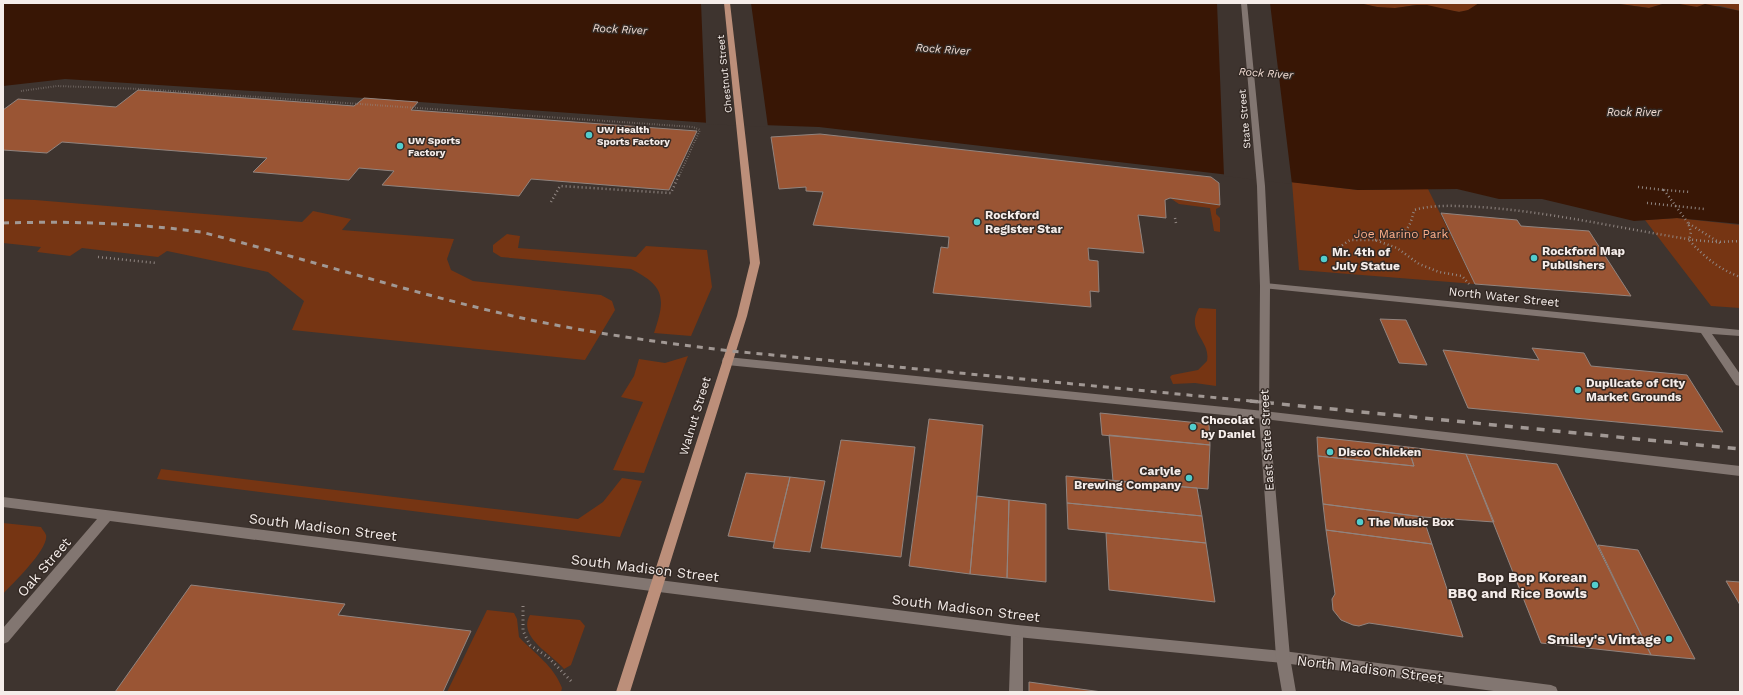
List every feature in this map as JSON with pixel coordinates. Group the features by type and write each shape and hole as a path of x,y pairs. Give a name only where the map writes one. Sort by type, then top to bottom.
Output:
{"main road":[{"name":"Chestnut Street","path":"727,3 741,143"},
{"name":"Walnut Street","path":"624,692 659,586 727,361 751,288 755,263 741,143"}],"street":[{"name":"State Street","path":"1244,3 1261,186"},
{"name":"East State Street","path":"1261,186 1265,286 1264,415 1283,657 1288,692"},
{"name":"North Water Street","path":"1265,286 1740,333"},
{"path":"1704,330 1740,382"},
{"path":"727,361 1264,415 1740,471"},
{"name":"South Madison Street","path":"3,502 1017,631 1283,657"},
{"name":"Oak Street","path":"3,638 107,516"},
{"path":"1016,692 1017,631"},
{"name":"North Madison Street","path":"1283,657 1551,692"}],"path":[{"path":"22,91 57,86 142,89 693,127 700,130 671,194 560,186 550,202"},
{"path":"1638,188 1690,192"},
{"path":"1664,190 1688,223 1691,232 1689,240"},
{"path":"1647,203 1704,209"},
{"path":"1332,252 1350,240 1375,240 1400,237 1408,230 1414,210 1436,205 1490,208 1536,214 1689,240 1721,243 1740,241"},
{"path":"1175,218 1176,223"},
{"path":"1688,223 1721,243"},
{"path":"1375,240 1397,248 1419,264 1439,272 1462,276 1469,284"},
{"path":"1689,240 1706,260 1740,278"},
{"path":"98,257 156,263"},
{"path":"523,606 523,631 530,645 548,657 571,681"}],"green space":[{"path":"1359,3 1479,3 1473,8 1458,12 1425,5 1386,8"},
{"path":"1612,3 1666,3 1649,8"},
{"path":"1674,3 1740,3 1740,11 1720,6 1690,7"},
{"name":"Joe Marino Park","path":"1292,182 1358,190 1428,189 1475,284 1299,270"},
{"path":"1170,198 1220,205 1220,207 1216,209 1216,214 1220,218 1220,232 1214,231 1210,208 1179,204"},
{"path":"3,199 35,200 302,222 313,211 351,219 342,230 454,239 447,259 451,270 473,281 601,295 612,301 615,310 585,360 292,330 304,301 268,272 167,251 158,257 82,248 70,256 37,252 41,247 3,243"},
{"path":"1677,218 1740,225 1740,308 1711,306 1645,220"},
{"path":"507,234 520,236 518,248 636,257 646,246 707,250 712,287 691,336 654,333 658,321 661,302 660,294 651,281 631,269 501,257 493,252 493,245"},
{"path":"1199,308 1216,309 1216,386 1195,383 1173,384 1170,377 1172,375 1198,370 1207,361 1205,347 1196,330 1195,316"},
{"path":"688,356 644,473 613,470 643,402 621,397 634,376 639,359 665,363"},
{"path":"161,469 578,519 603,502 622,478 642,481 620,537 157,479"},
{"path":"3,523 41,527 46,535 42,549 22,574 3,594"},
{"path":"487,610 514,613 517,619 519,637 554,673 562,688 561,692 447,692"},
{"path":"530,615 580,620 585,626 571,665 564,669 532,638 528,631 527,623"}],"water":[{"name":"Rock River","path":"3,3 1359,3 1377,7 1395,8 1427,5 1459,12 1468,10 1479,3 1612,3 1649,8 1666,3 1697,7 1705,4 1740,11 1740,224 1677,218 1634,221 1542,199 1499,199 1457,189 1358,190 819,127 710,123 364,98 65,79 3,86"}],"pier":[{"path":"701,3 751,3 768,127 706,124"},
{"path":"1217,3 1270,3 1292,184 1224,176"}],"building":[{"name":"UW Sports Factory","path":"138,90 354,106 364,98 418,102 411,110 697,131 669,190 531,179 519,196 382,185 394,171 359,168 349,180 253,172 267,158 62,142 47,153 3,150 3,110 18,99 116,107"},
{"name":"Rockford Register Star","path":"820,134 1211,177 1219,183 1220,205 1170,198 1165,200 1166,218 1138,215 1144,253 1088,248 1089,260 1098,261 1099,292 1090,291 1091,307 933,293 941,247 948,248 949,237 813,225 823,192 806,191 806,187 779,189 771,137"},
{"name":"Rockford Map Publishers","path":"1441,213 1517,220 1521,226 1589,231 1631,296 1475,284"},
{"path":"1380,319 1406,320 1427,365 1399,363"},
{"name":"Duplicate of City Market Grounds","path":"1532,348 1584,353 1591,366 1687,375 1723,432 1468,408 1443,350 1539,360"},
{"path":"1100,413 1209,424 1210,445 1102,435"},
{"path":"929,419 983,425 970,574 909,566"},
{"path":"1109,435 1210,445 1208,489 1113,481"},
{"path":"1317,437 1408,447 1414,466 1318,456"},
{"path":"841,440 915,447 901,557 821,548"},
{"path":"1408,447 1466,454 1494,522 1423,517 1323,504 1318,456 1414,466"},
{"path":"1466,454 1557,464 1651,655 1541,643"},
{"path":"746,473 790,477 774,542 728,536"},
{"path":"1066,476 1197,488 1202,516 1067,503"},
{"path":"790,477 825,481 810,552 773,548"},
{"path":"977,496 1009,500 1007,578 970,574"},
{"path":"1009,500 1046,504 1046,582 1007,578"},
{"path":"1067,503 1202,516 1206,543 1068,529"},
{"path":"1323,504 1423,517 1432,544 1326,530"},
{"path":"1326,530 1432,544 1463,637 1369,623 1359,626 1341,620 1333,610 1332,599 1335,594"},
{"path":"1106,533 1206,543 1215,602 1109,590"},
{"path":"1598,545 1638,550 1695,659 1651,655"},
{"path":"1726,581 1740,582 1740,605"},
{"path":"191,585 345,604 338,615 471,631 443,692 115,692"},
{"path":"1029,682 1102,692 1029,692"}],"railway":[{"path":"3,223 102,223 201,232 448,300 531,320 606,334 731,351 1261,402"},
{"path":"1250,401 1740,449"}],"place":[{"name":"UW Health Sports Factory","path":"589,135"},
{"name":"UW Sports Factory","path":"400,146"},
{"name":"Rockford Register Star","path":"977,222"},
{"name":"Rockford Map Publishers","path":"1534,258"},
{"name":"Mr. 4th of July Statue","path":"1324,259"},
{"name":"Duplicate of City Market Grounds","path":"1578,390"},
{"name":"Chocolat by Daniel","path":"1193,427"},
{"name":"Disco Chicken","path":"1330,452"},
{"name":"Carlyle Brewing Company","path":"1189,478"},
{"name":"The Music Box","path":"1360,522"},
{"name":"Bop Bop Korean BBQ and Rice Bowls","path":"1595,585"},
{"name":"Smiley's Vintage","path":"1669,639"}]}
